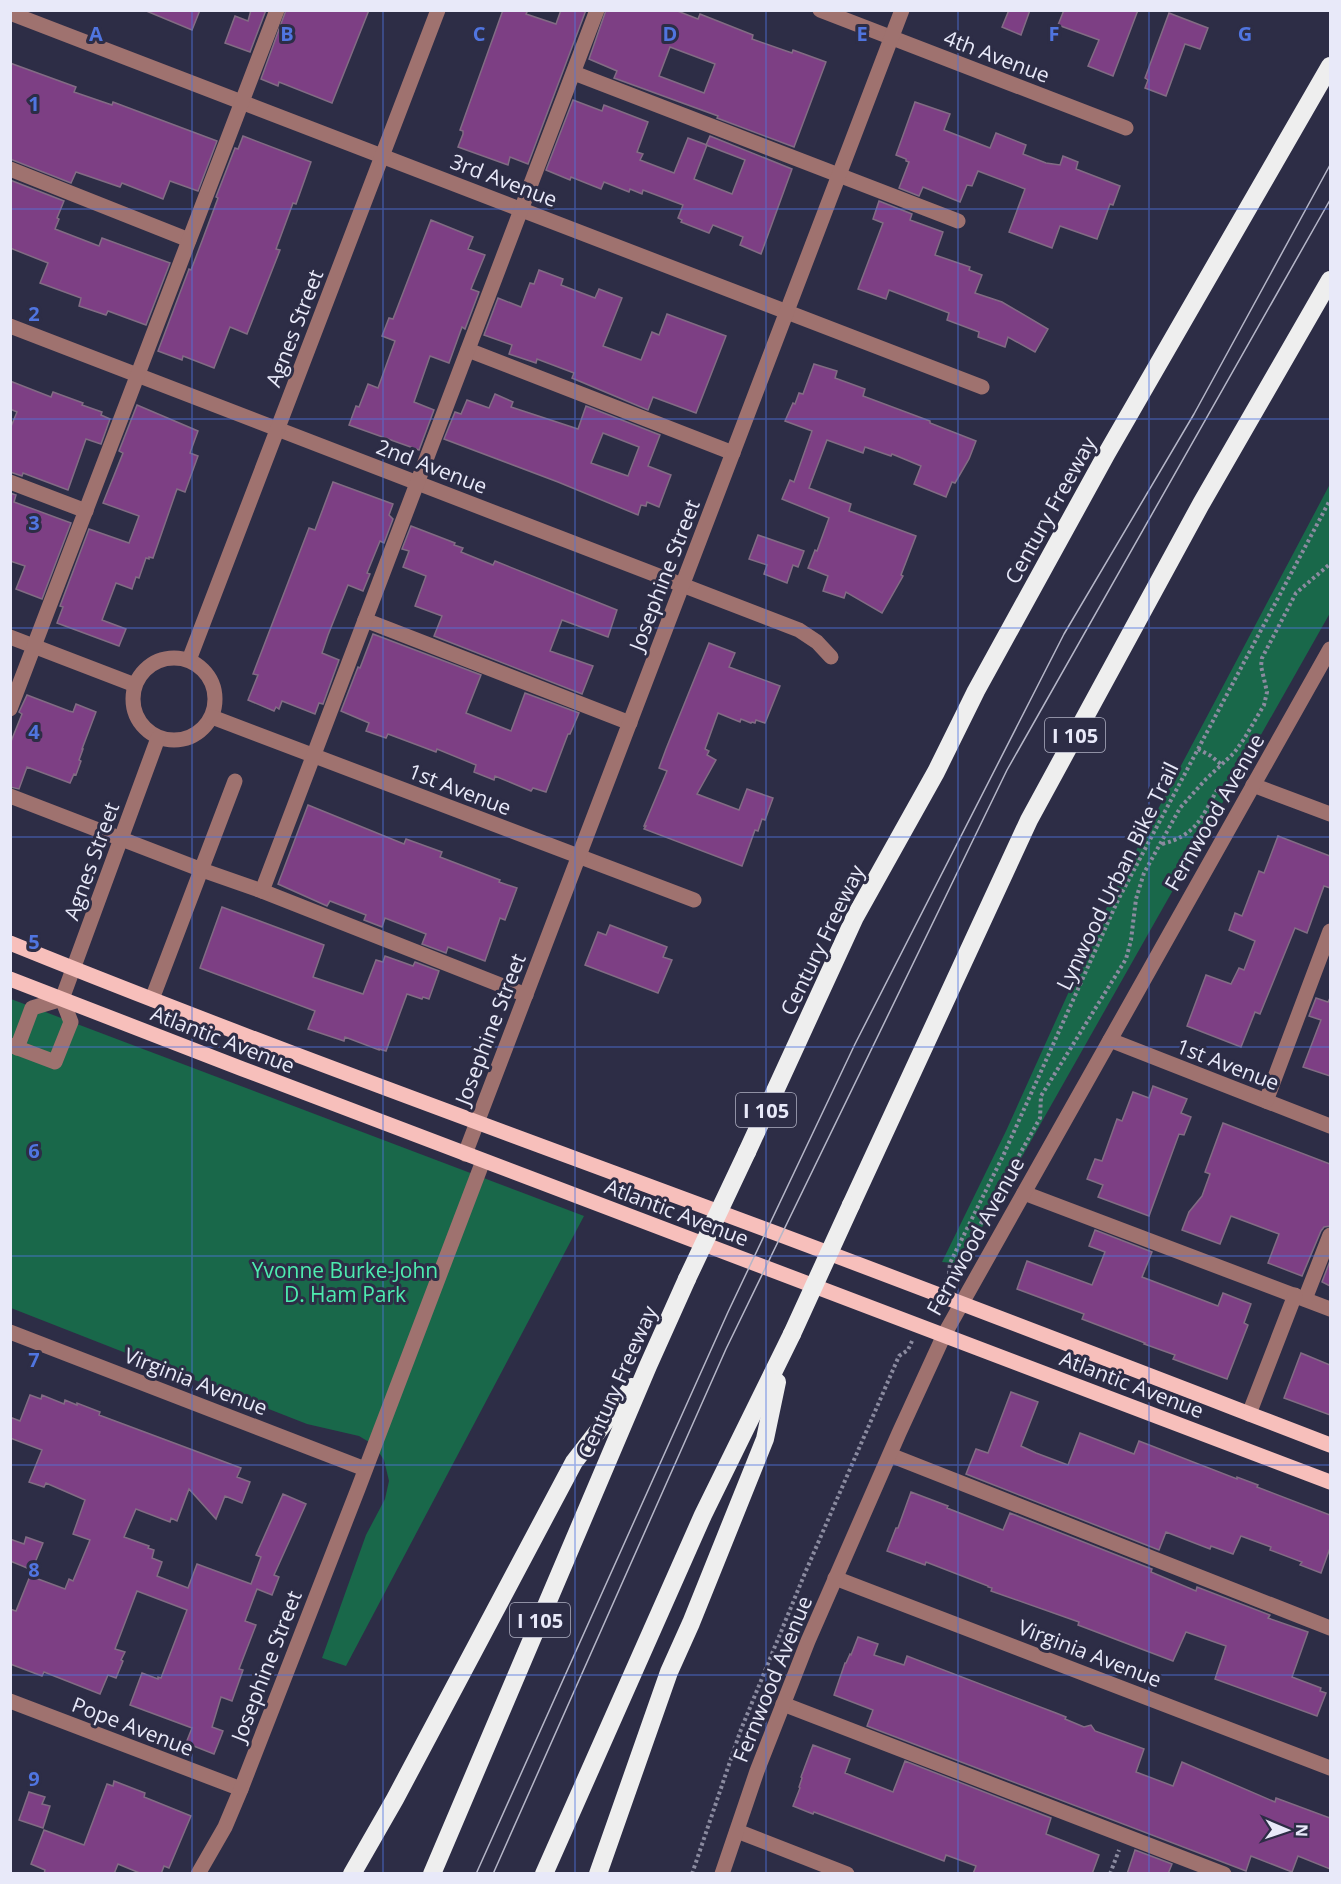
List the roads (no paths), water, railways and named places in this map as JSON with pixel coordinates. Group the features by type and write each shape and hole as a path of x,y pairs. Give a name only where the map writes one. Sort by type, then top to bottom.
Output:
{"highway":[{"name":"Century Freeway","path":"432,1874 648,1366 855,916 936,772 976,691 1102,463 1330,66"},
{"name":"I 105","path":"544,1874 703,1515 782,1356 1029,820 1201,504 1330,280"},
{"path":"598,1874 669,1672 765,1439 782,1356"},
{"path":"352,1874 395,1799 574,1462 648,1366"},
{"path":"359,1874 395,1799"}],"main road":[{"name":"Atlantic Avenue","path":"10,943 477,1122 961,1302 1330,1445"},
{"name":"Atlantic Avenue","path":"10,979 1330,1482"}],"street":[{"path":"10,710 277,10"},
{"name":"Agnes Street","path":"189,660 438,10"},
{"path":"262,891 597,10"},
{"name":"4th Avenue","path":"820,10 1126,128"},
{"name":"Josephine Street","path":"465,1154 902,10"},
{"name":"3rd Avenue","path":"10,13 982,387"},
{"path":"574,73 957,221"},
{"path":"10,169 189,240"},
{"name":"2nd Avenue","path":"10,326 799,630 817,642 831,657"},
{"path":"468,350 733,453"},
{"path":"10,482 86,511"},
{"path":"365,620 630,723"},
{"path":"10,637 135,685"},
{"name":"Fernwood Avenue","path":"722,1874 783,1704 835,1578 944,1335 1330,649"},
{"path":"177,657 189,660 200,666 214,688 215,703 212,717 194,736 170,741 158,738 140,724 135,715 132,694 135,685 140,675 155,662 177,657"},
{"name":"1st Avenue","path":"212,717 694,900"},
{"name":"Agnes Street","path":"62,999 158,738"},
{"path":"152,999 235,781"},
{"path":"1253,785 1330,814"},
{"path":"10,796 262,891 526,995"},
{"path":"1266,1101 1330,931"},
{"path":"62,999 71,1022 55,1062 14,1046 32,1008 62,999"},
{"name":"1st Avenue","path":"1110,1040 1330,1126"},
{"name":"Josephine Street","path":"198,1874 225,1827 241,1789 483,1161"},
{"path":"1024,1192 1330,1309"},
{"path":"1249,1414 1330,1235"},
{"name":"Virginia Avenue","path":"10,1332 365,1469"},
{"path":"890,1455 1330,1628"},
{"name":"Virginia Avenue","path":"835,1578 1330,1768"},
{"name":"Pope Avenue","path":"10,1701 241,1789"},
{"path":"783,1704 1224,1874"},
{"path":"736,1831 847,1874"}],"tram line":[{"path":"476,1874 728,1312 855,1044 1064,634 1194,414 1330,165"},
{"path":"493,1874 726,1349 1007,770 1330,200"}],"park label":[{"name":"Yvonne Burke-John D. Ham Park","path":"345,1282"}]}
